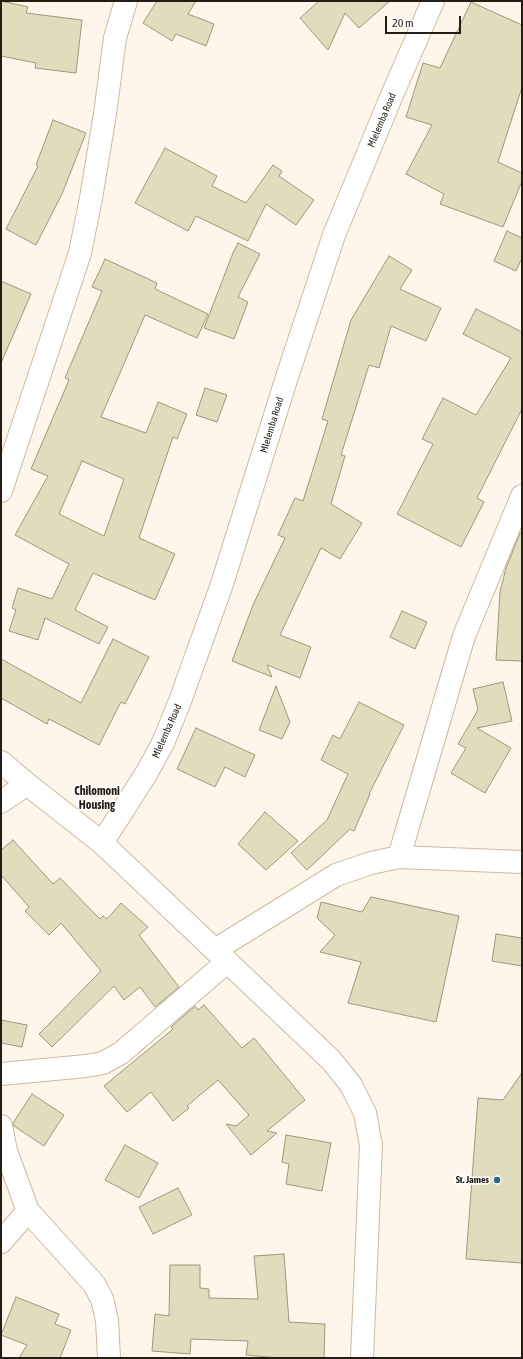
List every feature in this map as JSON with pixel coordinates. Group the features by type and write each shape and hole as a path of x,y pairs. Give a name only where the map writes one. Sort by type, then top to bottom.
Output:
{"street":[{"path":"1,491 80,253 105,114 115,38 126,1"},
{"name":"Mlelemba Road","path":"102,843 146,774 163,743 180,701 221,587 257,477 287,377 334,235 433,1"},
{"path":"398,857 464,636 522,496"},
{"path":"1,762 102,843 331,1060 350,1085 365,1113 371,1145 362,1358"},
{"path":"1,802 27,784"},
{"path":"1,1074 86,1066 103,1063 121,1053 221,956 336,874 371,863 398,857 522,862"},
{"path":"1,1126 6,1151 28,1211 94,1284 102,1299 107,1320 109,1358"},
{"path":"1,1242 28,1211"}],"building":[{"path":"1,1 28,7 26,13 82,20 76,73 35,68 36,63 1,56"},
{"path":"157,1 196,1 188,14 214,24 206,46 176,34 172,41 143,23"},
{"path":"319,1 390,1 359,28 345,13 328,50 300,18"},
{"path":"471,2 522,25 522,87 498,162 522,173 522,181 503,227 440,204 444,194 406,174 432,125 406,117 423,63 440,68"},
{"path":"53,120 86,133 62,194 36,245 6,229 38,166 36,165"},
{"path":"165,148 217,176 212,186 246,203 273,165 282,171 279,176 314,200 296,225 266,204 248,241 196,216 188,231 135,203"},
{"path":"507,231 522,238 522,258 516,271 494,261"},
{"path":"238,243 260,254 238,297 248,302 234,339 204,328"},
{"path":"389,256 412,270 400,289 441,308 426,341 391,326 379,368 369,365 341,455 345,456 331,504 362,523 340,559 321,548 280,635 311,647 300,678 267,665 272,677 232,661 253,605 285,538 278,535 295,498 303,501 328,421 322,419 351,320"},
{"path":"105,259 157,283 155,289 208,314 197,338 145,315 101,417 146,433 158,402 187,414 177,439 173,437 139,538 175,554 155,600 93,573 75,610 108,627 99,644 45,618 38,640 9,631 16,610 12,608 18,588 52,599 69,564 15,535 48,476 31,469 69,380 65,378 102,291 92,287","holes":["82,461 124,479 104,536 59,514"]},
{"path":"1,281 31,294 1,363"},
{"path":"476,309 522,332 522,409 477,498 484,502 461,547 397,514 433,444 422,439 443,398 476,415 511,358 463,334"},
{"path":"205,388 227,395 217,422 196,415"},
{"path":"520,533 522,533 522,661 496,660 500,592 506,568"},
{"path":"402,611 427,622 415,649 390,637"},
{"path":"113,639 149,657 125,704 121,702 99,745 49,719 47,724 1,698 1,659 81,703"},
{"path":"503,682 512,721 477,728 511,748 485,793 451,773 466,748 458,744 478,710 473,689"},
{"path":"276,686 290,722 282,739 259,730"},
{"path":"359,702 404,725 369,794 354,831 350,829 307,870 291,853 327,820 348,774 321,760 333,735 340,739"},
{"path":"196,728 255,755 245,777 225,767 215,787 177,769"},
{"path":"265,812 298,841 266,870 238,844"},
{"path":"13,840 53,884 60,878 100,919 103,916 107,919 121,903 148,927 139,935 179,987 155,1007 140,987 124,1000 114,986 52,1047 39,1034 101,971 61,923 49,935 25,911 29,907 1,875 1,850"},
{"path":"371,897 459,916 436,1022 348,1003 361,962 320,952 335,935 317,918 321,902 362,912"},
{"path":"496,934 522,938 522,966 492,961"},
{"path":"204,1005 242,1048 254,1038 305,1100 267,1131 277,1133 251,1155 226,1124 236,1126 249,1115 218,1080 187,1106 189,1108 173,1121 151,1092 127,1112 104,1086 173,1029 171,1027 195,1006 198,1010"},
{"path":"1,1020 27,1025 22,1047 1,1043"},
{"name":"St. James","path":"522,1073 522,1263 466,1259 478,1098 503,1100"},
{"path":"32,1094 64,1115 44,1146 14,1126 13,1123"},
{"path":"286,1135 331,1143 322,1191 286,1184 289,1164 282,1162"},
{"path":"125,1145 158,1163 139,1198 105,1180"},
{"path":"178,1188 192,1215 153,1234 139,1207"},
{"path":"284,1254 289,1322 325,1324 324,1358 278,1358 246,1355 248,1341 191,1339 190,1354 152,1351 155,1314 169,1316 170,1265 200,1265 200,1288 209,1289 209,1298 258,1299 254,1256"},
{"path":"16,1297 59,1314 55,1324 71,1330 60,1358 19,1358 27,1345 1,1335"}],"place":[{"name":"St. James","path":"497,1180"}],"district":[{"name":"Chilomoni Housing","path":"97,798"}]}
